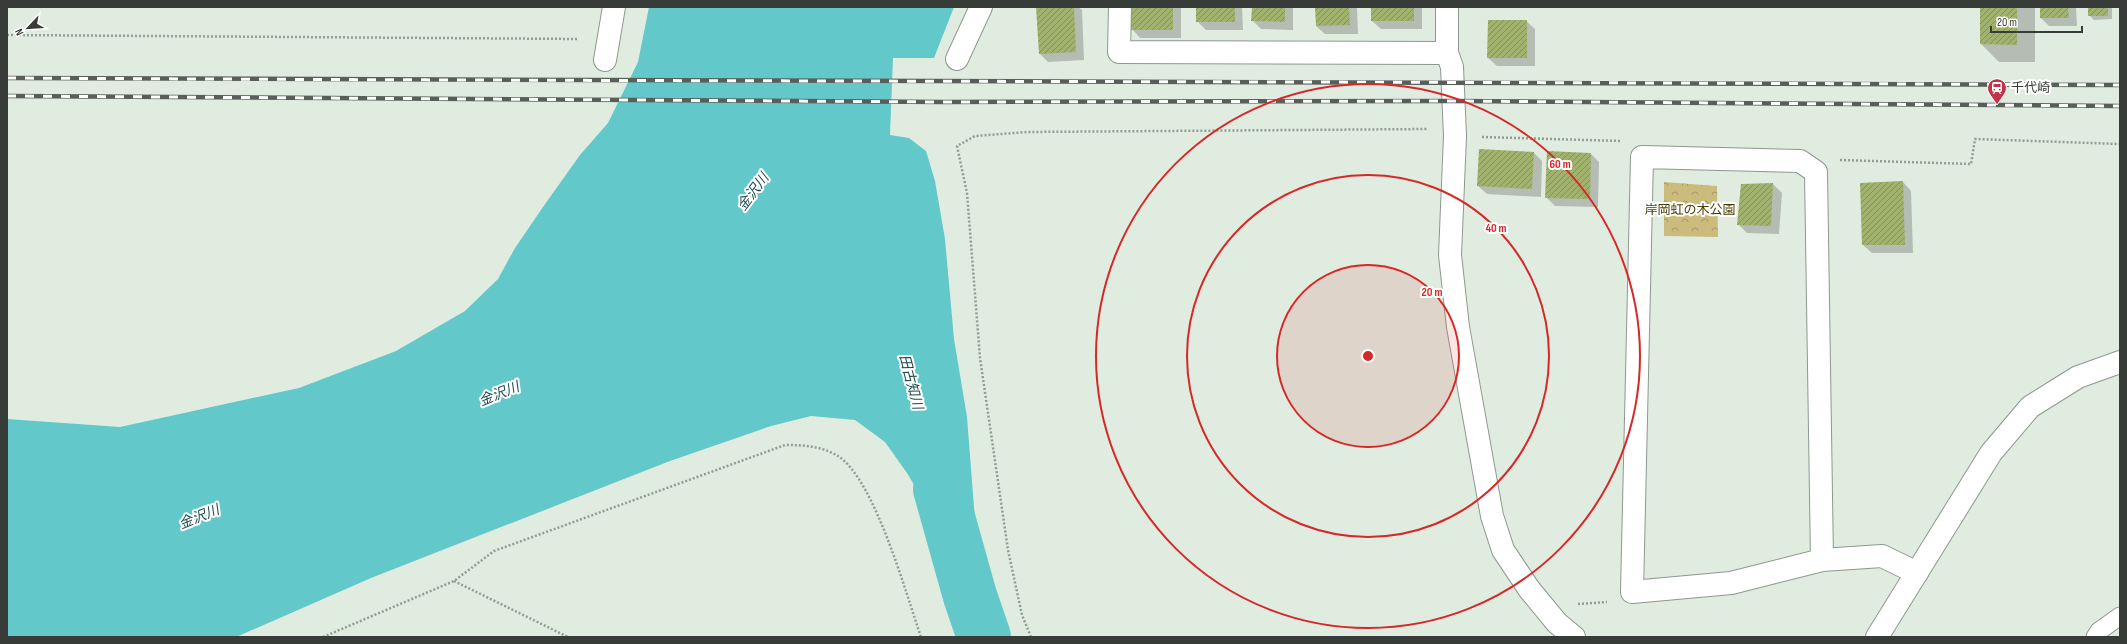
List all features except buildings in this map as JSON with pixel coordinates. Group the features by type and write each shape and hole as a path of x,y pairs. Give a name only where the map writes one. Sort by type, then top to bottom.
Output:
{"street":[{"path":"605,60 614,7"},
{"path":"957,59 980,7"},
{"path":"1120,7 1119,52 1447,53"},
{"path":"1447,7 1447,53 1452,67 1455,136 1450,255 1458,327 1490,509 1503,550 1557,624 1574,637"},
{"path":"1822,560 1816,172 1800,161 1642,157 1632,592 1731,583 1822,560 1882,556 1917,573"},
{"path":"1877,637 1991,452 2030,407 2078,377 2120,362"}],"lane":[{"path":"2095,637 2099,631 2120,616"}],"path":[{"path":"7,35 493,38 579,40"},
{"path":"1032,637 1022,614 1008,550 980,358 967,194 957,146 975,136 1027,132 1437,129 1455,136"},
{"path":"323,637 454,581 494,551 785,445 813,446 838,456 856,474 874,504 921,637"},
{"path":"454,581 568,637"},
{"path":"1540,602 1591,605 1620,601 1632,592"}],"green space":[{"name":"岸岡虹の木公園","path":"1664,182 1717,186 1718,237 1664,236"}],"water":[{"name":"金沢川","path":"649,7 954,7 934,58 893,58 890,135 909,138 926,151 935,181 945,239 954,339 967,417 975,520 976,589 907,473 885,442 855,420 811,416 771,426 670,461 371,578 236,637 7,637 7,419 120,427 299,388 396,351 465,311 498,279 515,248 543,207 580,155 608,123 638,62"}],"waterway":[{"name":"田古知川","path":"940,489 970,596 984,637"}],"railway":[{"path":"7,78 2120,85"},
{"path":"7,96 943,102 1452,101 2120,106"}],"place":[{"name":"千代崎","path":"1997,105"}]}
